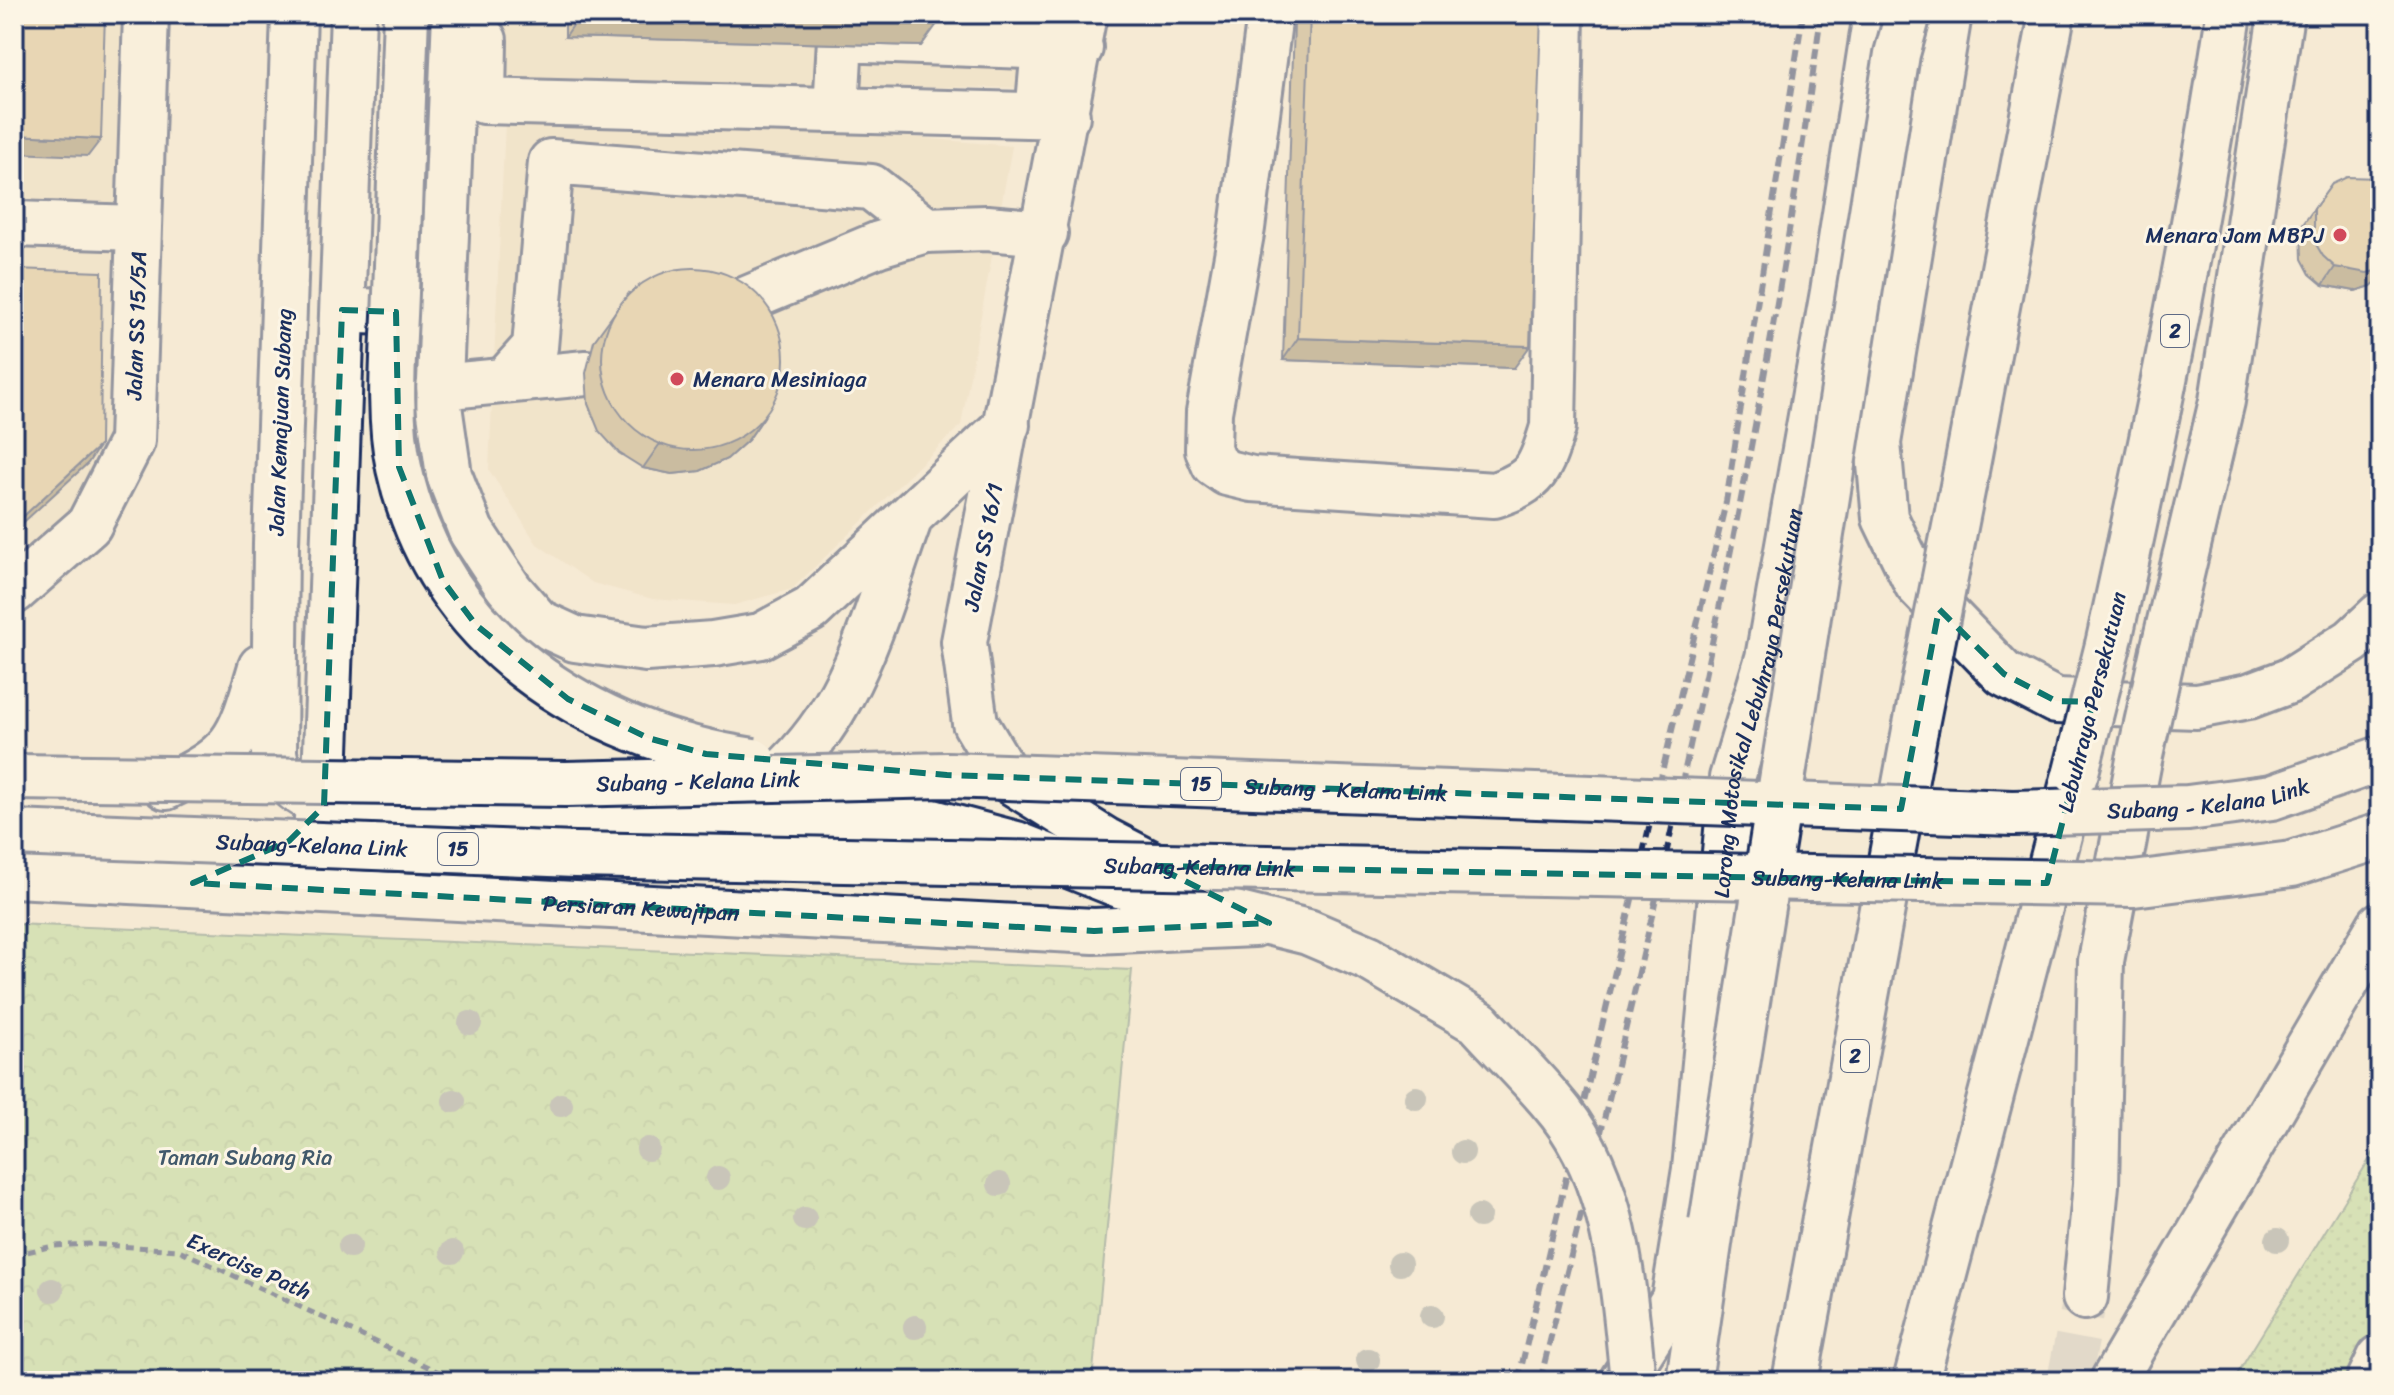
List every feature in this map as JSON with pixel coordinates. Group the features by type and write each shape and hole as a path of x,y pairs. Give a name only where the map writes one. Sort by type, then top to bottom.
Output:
{"main road":[{"name":"Jalan SS 15/5A","path":"14,591 89,525 132,441 146,14"},
{"name":"Jalan Kemajuan Subang","path":"294,14 275,618 277,773 298,793 324,806"},
{"path":"193,883 276,850 302,833 324,806 353,14"},
{"path":"406,14 393,397 399,467 415,522 443,581 476,625 531,672 568,699 648,738 706,754 777,765 947,775"},
{"path":"455,14 439,387 449,475 471,531 510,590 538,622 575,639 646,649 713,644 761,636 811,609 1007,425"},
{"path":"484,14 483,101 1052,116"},
{"path":"1270,14 1242,228 1209,412 1208,450 1214,464 1227,473 1252,479 1494,495 1523,486 1542,464 1553,427 1561,14"},
{"name":"Lorong Motosikal Lebuhraya Persekutuan","path":"1622,1381 1674,1299 1695,1169 1732,778 1768,658 1841,240 1876,14"},
{"path":"1689,1381 1897,54 1908,14"},
{"path":"1949,14 1878,443 1885,518 1917,584 2004,674 2056,701 2197,706 2249,696 2289,681 2352,641 2380,615"},
{"path":"1925,170 1950,57 1971,14"},
{"name":"Lebuhraya Persekutuan","path":"1916,1381 2108,645 2169,366 2203,186 2229,14"},
{"path":"2085,1297 2096,1185 2101,961 2139,760 2222,401 2281,14"},
{"path":"836,110 840,39 1064,31"},
{"name":"Jalan SS 16/1","path":"1064,31 1052,116 1045,233 964,642 975,723 1009,780 1105,840 1269,923"},
{"name":"2","path":"1795,1381 1915,730 2049,31"},
{"path":"507,378 535,347 551,162 871,187 926,230"},
{"path":"14,224 137,228"},
{"path":"730,306 879,244 926,230 987,228 1045,233"},
{"path":"1841,240 1900,315"},
{"path":"342,310 440,314"},
{"path":"439,387 507,378 586,373"},
{"path":"708,812 747,801 785,773 808,747 862,659 910,517"},
{"path":"149,795 210,766 241,733 275,618"},
{"name":"Subang - Kelana Link","path":"14,777 566,784 947,775 2013,813 2188,808 2272,797 2380,759"},
{"path":"14,788 324,806 708,812 925,820 1016,844 1122,886 1308,932 1369,958 1479,1023 1562,1115 1593,1171 1612,1233 1633,1381"},
{"name":"Subang-Kelana Link","path":"14,833 575,855 2133,884 2292,864 2380,836"},
{"name":"Persiaran Kewajipan","path":"14,875 1094,931 1269,923"},
{"path":"2113,1381 2380,925"},
{"path":"2369,1381 2380,1358"}],"path":[{"name":"Exercise Path","path":"14,1255 53,1246 89,1244 179,1250 458,1381"}],"highlighted area":[{"path":"342,310 396,312 399,467 443,581 476,625 568,699 648,738 706,754 947,775 1901,809 1939,609 2004,674 2056,701 2093,702 2047,883 1155,866 1269,923 1094,931 193,883 289,841 324,806"}],"shaded area":[{"path":"14,14 135,14 121,440 80,517 14,575"},
{"path":"474,14 1063,14 1052,88 472,84"},
{"path":"506,102 1012,146 961,425 792,589 734,605 653,599 593,583 537,544 489,470"}],"green space":[{"name":"Taman Subang Ria","path":"14,924 1132,970 1092,1381 14,1381"},
{"path":"2380,1142 2380,1381 2233,1381"}],"building":[{"path":"14,14 105,14 101,139 14,135"},
{"path":"886,14 943,14 943,16"},
{"path":"1310,14 1541,14 1530,346 1298,338"},
{"name":"Menara Jam MBPJ","path":"2347,177 2380,180 2380,270 2367,273 2335,267 2323,256 2314,241 2314,209 2332,184"},
{"name":"Menara Mesiniaga","path":"693,268 711,269 728,275 758,294 777,324 783,341 783,377 777,394 758,424 728,443 711,449 693,450 675,449 658,443 628,424 609,394 603,377 602,359 603,341 609,324 628,294 658,275 675,269"},
{"path":"14,269 102,272 100,445 14,525"}],"tunnel":[{"path":"2069,1381 2085,1297"}],"railway":[{"path":"1518,1381 1726,502 1803,14"},
{"path":"1540,1381 1623,1042 1700,701 1767,359 1821,14"}],"place":[{"name":"Menara Jam MBPJ","path":"2340,235"},
{"name":"Menara Mesiniaga","path":"677,379"}]}
